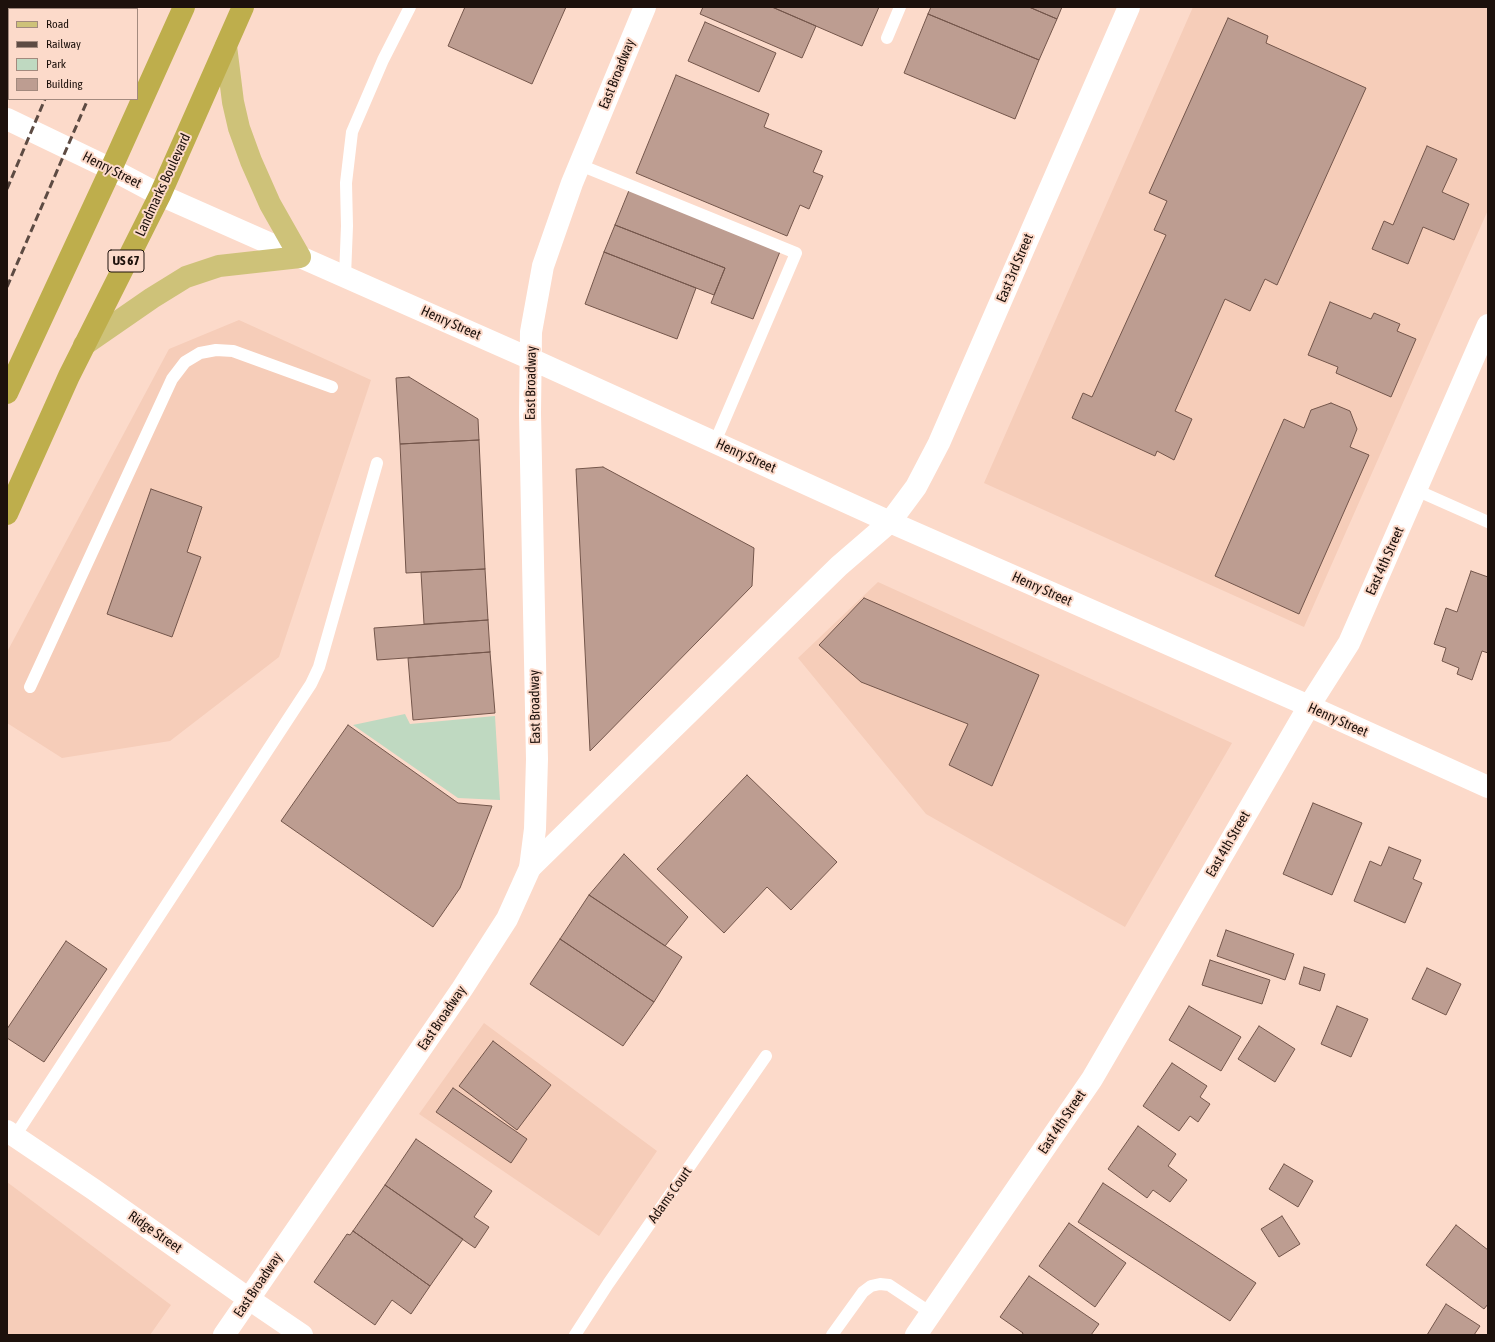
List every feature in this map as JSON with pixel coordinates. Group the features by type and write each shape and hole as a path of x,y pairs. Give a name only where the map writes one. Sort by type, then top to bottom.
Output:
{"highway":[{"path":"7,393 184,7"},
{"name":"Landmarks Boulevard","path":"7,514 69,376 160,195 243,7"}],"main road":[{"path":"84,345 152,298 186,277 219,266 300,257 270,204 248,155 239,128 233,102 226,46"}],"street":[{"name":"East Broadway","path":"224,1335 462,989 507,919 530,868 535,829 536,759 530,421 531,332 543,266 580,165 645,7"},
{"name":"East 3rd Street","path":"530,868 839,566 890,522 916,487 939,443 1129,7"},
{"name":"Henry Street","path":"7,119 111,169 160,195 531,359 890,522 1309,706 1488,788"},
{"name":"East 4th Street","path":"916,1335 1092,1079 1309,706 1349,643 1488,325"},
{"name":"Ridge Street","path":"11,1133 302,1335"}],"lane":[{"path":"345,276 347,226 346,183 352,132 383,60 410,7"},
{"path":"887,38 900,7"},
{"path":"580,165 796,253 715,442"},
{"path":"30,687 172,379 185,362 200,353 216,350 233,352 332,387"},
{"path":"11,1133 311,684 319,667 377,463"},
{"path":"1416,490 1488,522"},
{"name":"Adams Court","path":"575,1335 766,1056"},
{"path":"832,1335 863,1292 871,1286 880,1284 889,1285 931,1313"}],"shaded area":[{"path":"1193,7 1488,7 1488,210 1304,627 984,483"},
{"path":"239,320 371,380 279,657 170,741 62,758 7,723 7,652 169,349"},
{"path":"878,582 1232,743 1125,927 926,814 798,658"},
{"path":"484,1023 657,1151 599,1236 419,1114"},
{"path":"7,1182 171,1305 150,1335 7,1335"}],"green space":[{"path":"7,7 48,7 8,8 7,75"},
{"path":"405,714 410,724 495,716 500,800 458,798 353,725"}],"building":[{"path":"465,7 566,7 532,84 448,46"},
{"path":"703,7 772,7 816,26 802,58 700,14"},
{"path":"772,7 879,7 862,46"},
{"path":"931,7 1029,7 1057,19 1039,60 928,14"},
{"path":"1029,7 1062,7 1057,19"},
{"path":"928,14 1039,60 1015,119 904,73"},
{"path":"1228,18 1268,36 1266,43 1366,88 1277,285 1265,279 1250,311 1225,299 1175,411 1192,419 1174,460 1157,451 1155,456 1072,418 1083,393 1092,397 1166,235 1154,230 1167,201 1149,193"},
{"path":"705,22 776,53 759,92 688,61"},
{"path":"676,75 769,114 764,127 822,151 813,172 823,176 809,209 800,205 787,236 636,173"},
{"path":"1427,146 1457,159 1442,192 1469,204 1454,240 1423,227 1408,264 1372,249 1384,221 1393,225"},
{"path":"630,188 781,249 753,319 711,303 725,268 615,225"},
{"path":"615,225 725,268 714,295 604,252"},
{"path":"604,252 696,288 677,339 585,304"},
{"path":"1330,302 1371,319 1374,313 1400,324 1397,331 1416,339 1391,397 1336,373 1338,367 1308,355"},
{"path":"409,377 478,419 479,440 400,444 396,378"},
{"path":"1331,403 1350,411 1357,429 1350,447 1369,455 1299,614 1215,576 1284,419 1304,428 1311,410"},
{"path":"479,440 485,569 406,573 400,444"},
{"path":"603,467 754,548 752,586 590,751 576,469"},
{"path":"151,489 202,507 187,552 201,557 172,637 107,614"},
{"path":"485,569 488,620 424,624 421,572"},
{"path":"1471,571 1488,577 1488,653 1482,651 1472,680 1457,674 1459,668 1442,661 1446,648 1434,644 1446,608 1457,612"},
{"path":"864,598 1039,675 992,786 949,765 968,724 861,682 819,645"},
{"path":"488,620 490,652 377,660 374,628"},
{"path":"490,652 495,713 413,720 408,658"},
{"path":"348,725 458,803 492,806 460,888 433,927 281,821"},
{"path":"747,775 837,862 791,910 767,887 724,933 657,869"},
{"path":"1313,803 1362,823 1332,895 1283,874"},
{"path":"1389,847 1421,860 1413,879 1422,883 1405,923 1354,901 1370,861 1381,866"},
{"path":"624,854 688,917 665,946 589,895"},
{"path":"589,895 682,957 654,1002 560,939"},
{"path":"1226,930 1294,954 1285,980 1217,956"},
{"path":"560,939 654,1002 623,1046 530,984"},
{"path":"66,941 107,969 44,1062 7,1038 7,1029"},
{"path":"1210,960 1270,980 1262,1004 1202,985"},
{"path":"1304,967 1325,974 1320,991 1299,984"},
{"path":"1427,968 1461,984 1446,1015 1412,999"},
{"path":"1189,1006 1241,1037 1221,1071 1169,1040"},
{"path":"1337,1006 1368,1019 1351,1057 1321,1044"},
{"path":"1259,1026 1295,1049 1275,1082 1238,1059"},
{"path":"493,1041 551,1085 517,1130 459,1086"},
{"path":"1172,1063 1207,1086 1200,1097 1210,1104 1198,1122 1190,1116 1179,1131 1143,1106"},
{"path":"453,1088 527,1139 511,1163 436,1112"},
{"path":"1138,1126 1176,1154 1168,1166 1187,1180 1170,1202 1153,1190 1147,1198 1108,1169"},
{"path":"416,1139 492,1191 474,1217 489,1227 475,1248 385,1185"},
{"path":"1284,1164 1313,1181 1298,1207 1269,1189"},
{"path":"1103,1183 1256,1283 1230,1321 1078,1222"},
{"path":"385,1185 463,1239 430,1286 353,1231"},
{"path":"1282,1216 1300,1244 1279,1257 1261,1229"},
{"path":"1069,1223 1126,1263 1095,1307 1039,1266"},
{"path":"1456,1225 1488,1250 1488,1304 1484,1309 1426,1265"},
{"path":"353,1231 430,1286 411,1314 392,1300 375,1325 314,1282 347,1234 350,1235"},
{"path":"1029,1276 1099,1324 1091,1335 1022,1335 1023,1333 1000,1317"},
{"path":"1446,1304 1480,1326 1474,1335 1427,1335"}],"railway":[{"path":"7,189 45,100"},
{"path":"7,287 88,100"}]}
